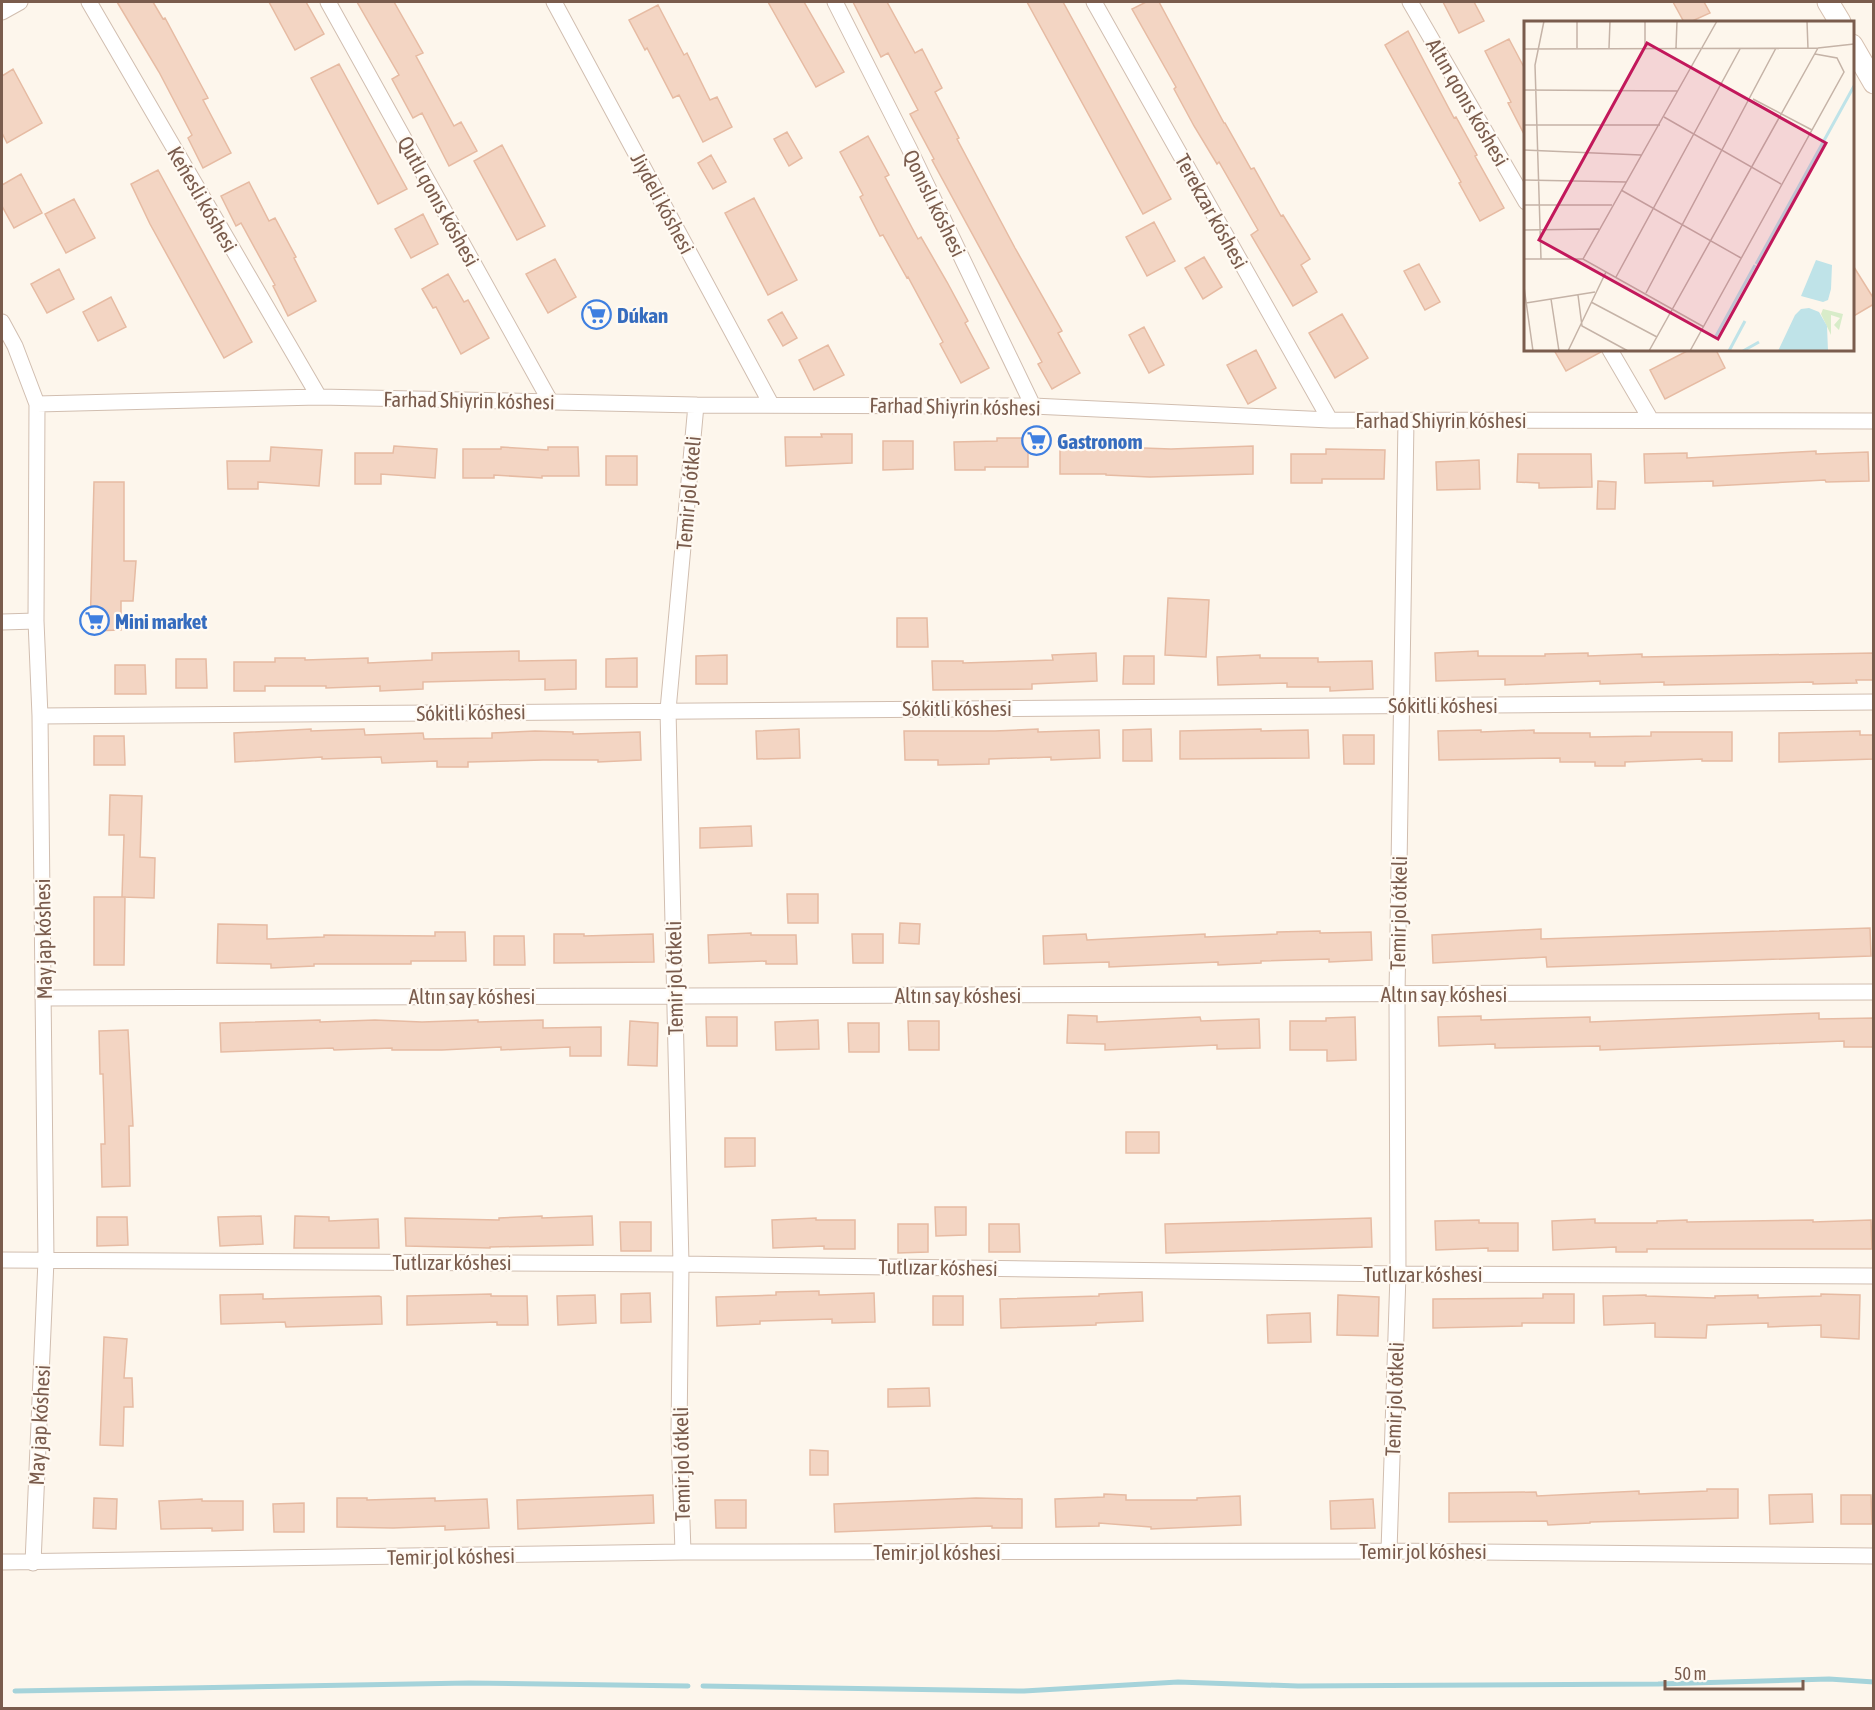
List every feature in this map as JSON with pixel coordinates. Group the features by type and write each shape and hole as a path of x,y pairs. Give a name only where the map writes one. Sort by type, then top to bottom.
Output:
{"main road":[{"path":"1829,2 1839,21"},
{"path":"1854,48 1874,83"}],"street":[{"path":"2,12 20,2"},
{"name":"Keńesli kóshesi","path":"88,2 319,397"},
{"name":"Qutlı qonıs kóshesi","path":"328,2 550,401"},
{"name":"Jiydeli kóshesi","path":"554,2 771,404"},
{"name":"Qonıslı kóshesi","path":"835,2 909,148 1033,406"},
{"name":"Terekzar kóshesi","path":"1094,2 1330,420"},
{"name":"Altın qonıs kóshesi","path":"1410,2 1524,199"},
{"name":"May jap kóshesi","path":"2,322 15,346 37,404 36,621 40,716 46,1260 33,1563"},
{"path":"1611,351 1651,420"},
{"name":"Farhad Shiyrin kóshesi","path":"37,404 319,397 696,405 1033,406 1330,420 1874,421"},
{"name":"Temir jol ótkeli","path":"683,1552 680,1434 681,1264 668,710 696,405"},
{"name":"Temir jol ótkeli","path":"1389,1551 1398,1274 1397,995 1406,420"},
{"path":"2,622 36,621"},
{"name":"Sókitli kóshesi","path":"40,716 1874,702"},
{"name":"Altın say kóshesi","path":"43,998 1874,992"},
{"name":"Tutlızar kóshesi","path":"2,1260 681,1264 1398,1274 1874,1276"},
{"name":"Temir jol kóshesi","path":"2,1562 683,1552 1389,1551 1874,1556"}],"building":[{"path":"117,2 153,2 163,19 165,18 208,98 203,100 231,153 203,168 188,138 192,135 159,72"},
{"path":"269,2 306,2 324,34 295,50"},
{"path":"357,2 394,2 423,53 416,56 454,126 461,122 477,151 449,166 422,113 413,118 392,79 399,75"},
{"path":"768,2 804,2 844,72 816,87"},
{"path":"853,2 887,2 915,53 922,49 942,88 935,92 959,138 957,139 1062,331 1058,333 1080,373 1052,389 1038,364 1042,362 932,160 934,159 910,114 918,110 888,53 881,57"},
{"path":"1027,2 1063,2 1171,199 1143,214"},
{"path":"1146,2 1159,2 1251,169 1254,168 1281,216 1283,215 1310,259 1301,265 1317,292 1293,306 1251,235 1258,230 1219,162 1217,164 1194,126 1174,89 1176,87 1132,9"},
{"path":"1443,2 1474,2 1484,21 1459,33"},
{"path":"1673,2 1704,2 1710,13 1692,21 1683,21"},
{"path":"658,5 684,55 687,53 710,100 717,97 732,127 703,142 679,95 673,98 647,48 645,50 629,20"},
{"path":"1408,31 1504,208 1480,221 1459,183 1461,182 1385,45"},
{"path":"1509,39 1524,67 1524,134 1508,103 1511,102 1485,51"},
{"path":"339,64 407,189 378,204 311,78"},
{"path":"13,69 42,123 7,143 2,133 2,76"},
{"path":"787,132 802,158 789,166 774,139"},
{"path":"868,136 889,175 885,177 918,239 921,237 947,282 968,321 965,323 989,368 961,383 940,344 943,342 908,277 883,235 880,236 860,197 863,195 840,152"},
{"path":"502,145 545,226 517,240 474,161"},
{"path":"711,155 726,182 713,189 698,163"},
{"path":"158,170 252,342 224,358 150,224 131,184"},
{"path":"21,174 42,213 14,228 2,206 2,185"},
{"path":"249,182 269,221 275,218 316,301 288,316 273,286 275,285 241,223 236,226 221,196"},
{"path":"754,198 797,280 768,295 725,213"},
{"path":"74,199 95,238 66,253 45,214"},
{"path":"423,214 438,244 411,258 395,229"},
{"path":"1154,222 1175,261 1147,276 1126,237"},
{"path":"1204,257 1222,287 1203,299 1185,268"},
{"path":"555,259 576,297 548,313 526,274"},
{"path":"1419,264 1440,302 1425,310 1404,271"},
{"path":"1854,267 1874,299 1874,304 1854,316"},
{"path":"59,269 74,299 47,313 31,284"},
{"path":"448,274 464,302 468,300 489,338 461,354 436,307 433,308 422,289"},
{"path":"111,297 126,327 98,341 83,312"},
{"path":"782,312 797,338 783,346 768,320"},
{"path":"1342,314 1368,358 1335,378 1309,333"},
{"path":"1144,327 1164,365 1149,373 1129,335"},
{"path":"828,345 844,375 814,390 799,360"},
{"path":"1256,350 1276,388 1248,404 1227,365"},
{"path":"1555,351 1600,351 1601,352 1566,371"},
{"path":"1687,351 1716,351 1725,368 1665,399 1650,370"},
{"path":"821,434 852,434 852,463 786,466 785,437 822,437"},
{"path":"997,438 1028,438 1028,467 955,470 954,442 997,441"},
{"path":"883,441 913,441 913,469 883,470"},
{"path":"1060,445 1171,449 1253,446 1253,474 1150,477 1060,474"},
{"path":"394,446 437,449 435,478 381,474 381,484 355,484 355,453 393,453"},
{"path":"271,447 322,450 319,486 258,482 258,489 228,489 227,461 270,461"},
{"path":"501,447 548,450 548,447 578,447 579,476 542,476 542,478 494,475 494,478 463,478 463,449 501,449"},
{"path":"1326,449 1385,450 1384,479 1322,479 1322,483 1291,483 1291,454 1326,454"},
{"path":"1816,451 1816,454 1868,452 1869,481 1826,482 1825,480 1713,486 1713,481 1645,483 1644,454 1687,453 1687,458"},
{"path":"1518,454 1591,454 1592,487 1539,488 1539,483 1517,482"},
{"path":"606,456 637,456 637,485 606,485"},
{"path":"1479,460 1480,489 1437,490 1436,462"},
{"path":"1598,481 1616,482 1615,509 1597,509"},
{"path":"94,482 124,482 124,561 136,561 133,601 121,601 121,630 90,631"},
{"path":"1168,598 1209,600 1206,657 1165,655"},
{"path":"897,618 927,618 928,647 897,647"},
{"path":"519,651 519,661 576,660 576,689 545,690 545,679 423,682 423,689 380,691 380,686 326,688 326,686 265,686 265,691 234,691 234,662 275,662 275,658 305,658 305,660 368,658 368,663 432,660 432,653"},
{"path":"1478,651 1478,656 1545,656 1545,654 1588,653 1588,656 1642,654 1642,657 1874,653 1874,680 1856,680 1857,683 1664,685 1664,682 1600,684 1600,681 1505,685 1505,679 1436,681 1435,653"},
{"path":"1096,653 1097,681 1032,684 1032,689 933,690 932,661 963,661 963,663 1053,660 1052,655"},
{"path":"727,655 727,684 696,684 696,656"},
{"path":"1260,655 1260,658 1318,658 1318,662 1372,661 1373,689 1330,691 1330,687 1287,687 1287,683 1218,685 1217,657"},
{"path":"1124,656 1154,656 1154,684 1123,684"},
{"path":"637,658 637,687 606,687 606,659"},
{"path":"176,659 206,659 207,688 176,688"},
{"path":"115,665 145,665 146,694 115,694"},
{"path":"311,729 311,731 364,729 365,735 423,733 424,739 492,738 492,733 535,731 573,732 573,734 640,732 641,760 468,762 468,767 437,767 437,761 382,763 381,757 322,759 322,757 235,762 234,733"},
{"path":"799,729 800,758 757,759 756,731"},
{"path":"1038,729 1038,732 1099,730 1100,758 989,759 989,764 938,765 938,760 905,760 904,731"},
{"path":"1151,729 1152,761 1123,761 1123,730"},
{"path":"1261,729 1261,731 1308,730 1309,758 1180,759 1180,731"},
{"path":"1481,730 1481,732 1534,730 1534,733 1590,733 1590,737 1651,736 1651,732 1732,732 1732,761 1702,761 1702,759 1625,762 1625,766 1595,766 1595,762 1560,762 1560,758 1439,760 1438,731"},
{"path":"1860,731 1860,735 1874,735 1874,759 1779,762 1779,733"},
{"path":"1343,735 1374,735 1374,764 1344,764"},
{"path":"94,736 124,736 125,765 94,765"},
{"path":"110,795 142,796 140,857 155,858 154,898 122,897 124,835 109,835"},
{"path":"751,826 752,846 700,848 700,828"},
{"path":"787,894 818,894 818,923 788,923"},
{"path":"94,897 125,897 124,965 94,965"},
{"path":"900,923 920,924 919,944 899,943"},
{"path":"218,924 267,925 267,939 324,937 324,935 435,936 435,932 465,932 466,961 411,961 411,964 314,964 314,966 271,968 271,964 217,963"},
{"path":"1870,928 1871,956 1547,967 1546,957 1433,963 1432,935 1541,929 1541,939"},
{"path":"1320,931 1320,933 1371,932 1372,960 1329,962 1329,959 1218,965 1218,962 1109,967 1109,962 1044,964 1043,936 1086,934 1087,940"},
{"path":"751,933 751,935 796,935 797,964 766,964 766,961 709,963 708,935"},
{"path":"554,934 584,934 584,936 653,934 654,962 554,963"},
{"path":"852,934 883,934 883,963 853,963"},
{"path":"494,936 524,936 525,965 494,965"},
{"path":"1819,1013 1819,1019 1874,1018 1874,1047 1844,1047 1844,1041 1600,1050 1600,1046 1495,1048 1495,1044 1439,1046 1438,1017 1481,1016 1481,1020 1590,1017 1590,1022"},
{"path":"1068,1015 1097,1016 1097,1022 1200,1017 1201,1021 1259,1019 1260,1048 1217,1049 1217,1045 1105,1050 1105,1044 1067,1043"},
{"path":"706,1017 737,1017 737,1046 707,1046"},
{"path":"1355,1017 1356,1060 1327,1061 1327,1050 1290,1050 1290,1021 1326,1021 1326,1018"},
{"path":"320,1020 320,1022 375,1020 422,1022 478,1020 478,1022 543,1020 543,1028 601,1027 601,1056 570,1056 570,1047 501,1050 501,1047 442,1050 392,1050 392,1048 334,1050 333,1048 221,1052 220,1023"},
{"path":"818,1020 819,1049 776,1050 775,1022"},
{"path":"630,1021 658,1023 657,1066 628,1065"},
{"path":"908,1021 939,1021 939,1050 909,1050"},
{"path":"848,1023 879,1023 879,1052 849,1052"},
{"path":"128,1030 133,1126 129,1126 130,1186 102,1187 101,1144 105,1144 99,1031"},
{"path":"1126,1132 1159,1132 1159,1153 1126,1153"},
{"path":"725,1138 755,1138 755,1166 725,1167"},
{"path":"935,1207 966,1207 966,1235 936,1236"},
{"path":"261,1216 263,1244 220,1246 218,1217"},
{"path":"295,1216 329,1217 329,1221 378,1219 379,1248 294,1248"},
{"path":"542,1216 542,1218 592,1216 593,1245 490,1248 406,1246 405,1218 499,1220 499,1218"},
{"path":"97,1217 127,1217 128,1245 97,1246"},
{"path":"816,1218 816,1220 855,1220 855,1249 824,1249 824,1246 773,1248 772,1220"},
{"path":"1371,1218 1372,1247 1166,1253 1165,1224"},
{"path":"1595,1219 1595,1223 1657,1223 1657,1221 1687,1220 1687,1222 1813,1220 1813,1222 1871,1220 1872,1249 1647,1249 1647,1252 1616,1252 1616,1247 1553,1250 1552,1221"},
{"path":"1479,1220 1479,1223 1518,1223 1518,1251 1488,1251 1488,1248 1436,1250 1435,1221"},
{"path":"620,1222 651,1222 651,1251 621,1251"},
{"path":"898,1224 928,1224 928,1252 898,1253"},
{"path":"989,1224 1019,1224 1020,1252 989,1252"},
{"path":"819,1291 819,1295 874,1293 875,1322 832,1323 832,1319 760,1321 760,1324 717,1326 716,1297"},
{"path":"1142,1292 1143,1321 1001,1328 1000,1299 1099,1296 1099,1294"},
{"path":"650,1293 651,1322 621,1323 621,1294"},
{"path":"263,1294 263,1299 379,1296 381,1297 382,1324 286,1327 285,1322 221,1324 220,1295"},
{"path":"491,1294 491,1296 527,1296 528,1325 497,1325 497,1322 407,1325 407,1296"},
{"path":"1543,1294 1574,1294 1574,1323 1522,1323 1522,1326 1433,1328 1433,1299 1543,1298"},
{"path":"1821,1294 1860,1295 1859,1339 1821,1337 1821,1325 1768,1327 1768,1323 1707,1325 1706,1338 1655,1337 1655,1323 1604,1325 1603,1296 1715,1298 1715,1296 1758,1295 1758,1298 1821,1296"},
{"path":"595,1295 596,1323 558,1325 557,1296"},
{"path":"1338,1295 1379,1297 1378,1336 1337,1335"},
{"path":"933,1296 963,1296 963,1325 933,1325"},
{"path":"1310,1313 1311,1342 1268,1343 1267,1315"},
{"path":"104,1337 127,1339 124,1378 132,1378 133,1407 124,1407 123,1446 100,1445"},
{"path":"929,1388 930,1406 888,1407 888,1389"},
{"path":"810,1450 828,1451 828,1475 810,1475"},
{"path":"1707,1489 1738,1489 1738,1518 1548,1525 1547,1521 1449,1522 1449,1493 1536,1492 1537,1496 1639,1491 1639,1494 1707,1491"},
{"path":"1104,1494 1126,1495 1126,1500 1197,1500 1197,1498 1240,1496 1241,1525 1151,1529 1151,1527 1099,1523 1099,1526 1056,1527 1055,1499 1104,1497"},
{"path":"1812,1494 1813,1522 1770,1524 1769,1495"},
{"path":"653,1495 654,1523 518,1529 517,1500"},
{"path":"1841,1495 1871,1495 1872,1524 1841,1524"},
{"path":"94,1498 117,1499 116,1529 93,1528"},
{"path":"337,1498 367,1498 367,1500 435,1498 435,1501 487,1499 489,1528 445,1530 445,1526 337,1527"},
{"path":"976,1498 1022,1499 1022,1528 992,1528 992,1526 835,1532 834,1504"},
{"path":"202,1499 202,1501 243,1501 243,1530 161,1529 159,1501"},
{"path":"1373,1499 1375,1528 1331,1529 1330,1501"},
{"path":"715,1500 746,1500 746,1528 716,1528"},
{"path":"304,1503 304,1532 274,1532 273,1504"}],"waterway":[{"path":"703,1686 1024,1691 1178,1682 1298,1686 1658,1684 1829,1679 1874,1682"},
{"path":"15,1691 469,1683 688,1686"}],"place":[{"name":"Dúkan","path":"596,315"},
{"name":"Gastronom","path":"1036,441"},
{"name":"Mini market","path":"94,621"}]}
